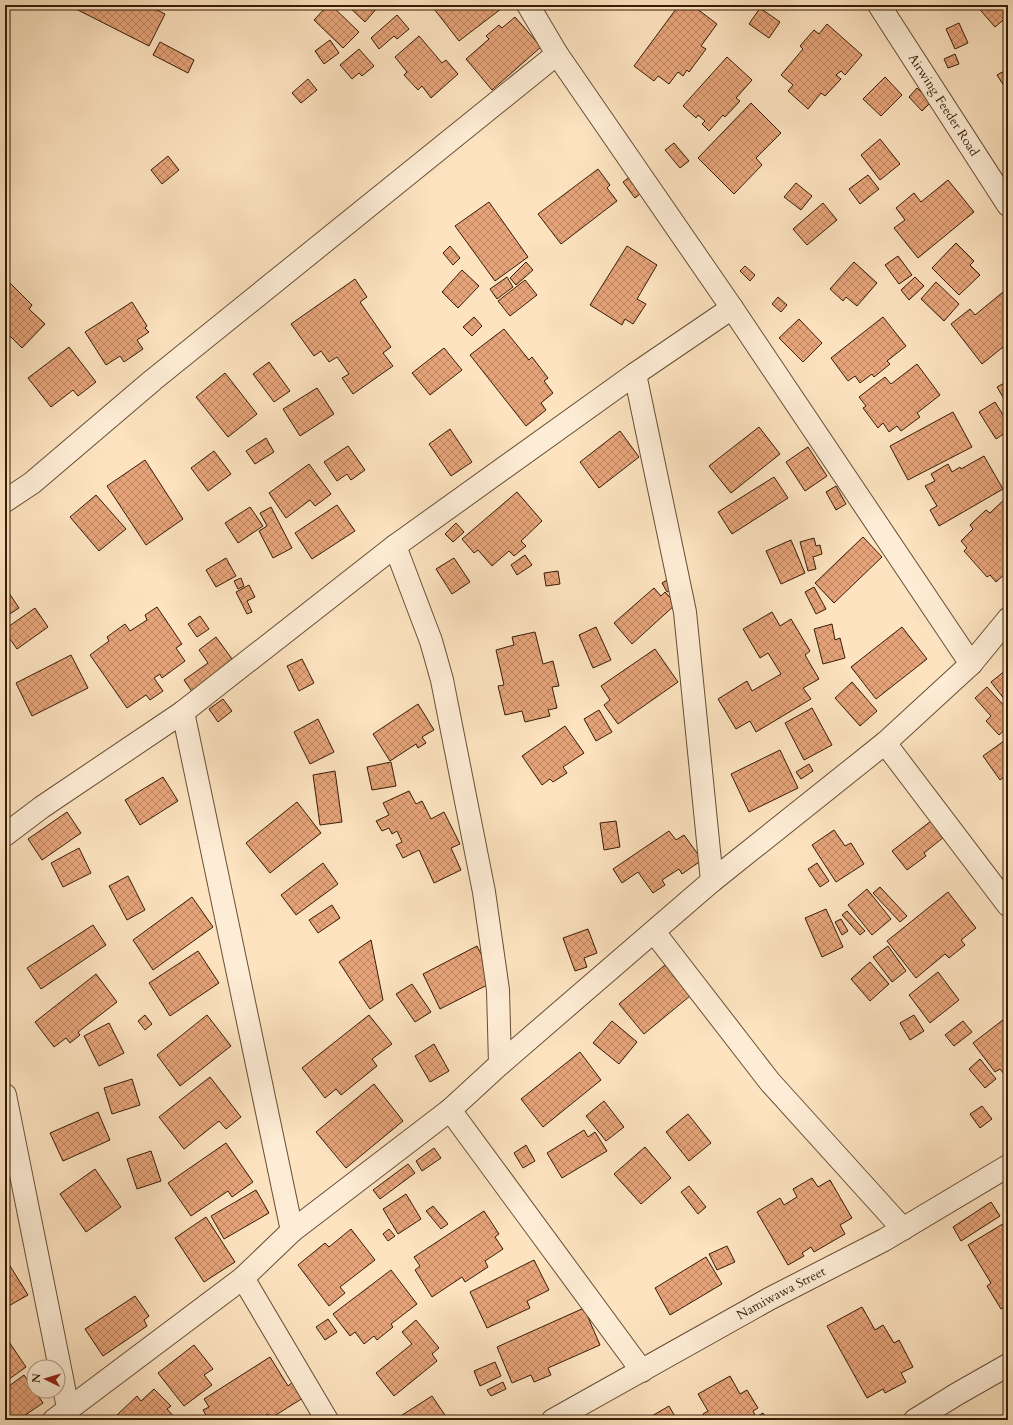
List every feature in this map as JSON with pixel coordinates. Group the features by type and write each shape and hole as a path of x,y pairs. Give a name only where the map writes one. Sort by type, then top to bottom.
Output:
{"street":[{"path":"528,5 557,54 732,308 971,664"},
{"name":"Airwing Feeder Road","path":"878,5 1008,205"},
{"path":"5,501 32,483 152,380 557,54"},
{"path":"5,835 42,807 183,712 395,546 635,374 732,308"},
{"path":"635,374 685,612 712,881"},
{"path":"395,546 431,640 444,688 484,892 498,990 500,1064"},
{"path":"5,1095 61,1414 243,1278 292,1231 450,1110 500,1064 712,881 885,743 971,664 1008,619"},
{"path":"183,712 292,1231"},
{"path":"885,743 1008,905"},
{"path":"654,932 770,1082 903,1229"},
{"path":"450,1110 642,1371"},
{"name":"Namiwawa Street","path":"553,1420 769,1299 884,1240 1008,1166"},
{"path":"243,1278 327,1420"},
{"path":"915,1420 1008,1365"}],"building":[{"path":"68,5 147,5 165,14 149,46"},
{"path":"328,5 331,5 359,32 343,48 314,20"},
{"path":"347,5 374,5 377,8 365,22"},
{"path":"431,5 506,5 459,41"},
{"path":"679,5 692,5 717,24 701,46 706,49 689,72 687,70 683,76 678,72 669,84 658,76 654,81 634,66"},
{"path":"976,5 1008,5 1008,16 995,27"},
{"path":"760,8 780,22 769,38 749,24"},
{"path":"397,15 409,29 397,39 394,36 379,49 371,38"},
{"path":"515,17 541,47 492,90 466,59 489,39 486,36 499,25 502,28"},
{"path":"959,23 968,43 955,49 946,29"},
{"path":"827,24 862,55 845,75 841,71 836,75 841,79 825,96 821,93 808,109 788,91 793,85 781,75 803,49 800,46 814,30 819,34"},
{"path":"419,36 442,63 446,60 458,74 431,98 422,86 418,90 404,75 407,72 395,57"},
{"path":"330,40 339,53 324,64 315,51"},
{"path":"160,42 194,60 188,73 153,55"},
{"path":"359,49 374,66 362,76 359,73 352,79 340,65"},
{"path":"955,54 959,64 948,68 944,59"},
{"path":"727,57 752,80 736,98 740,101 725,117 723,115 709,131 702,124 705,121 698,115 696,118 683,106"},
{"path":"1008,69 1008,92 997,75"},
{"path":"885,77 902,95 881,116 863,99"},
{"path":"308,79 317,90 301,103 292,93"},
{"path":"917,88 931,102 922,111 909,97"},
{"path":"751,103 781,133 756,158 762,165 734,194 698,158"},
{"path":"880,139 900,164 880,180 861,155"},
{"path":"674,143 689,161 680,168 665,150"},
{"path":"168,156 179,170 162,184 151,170"},
{"path":"598,169 610,185 607,188 617,201 561,244 538,214"},
{"path":"635,173 639,187 636,189 640,194 635,198 623,182"},
{"path":"868,175 879,189 860,204 849,189"},
{"path":"948,180 974,212 918,258 894,228 905,220 896,208 914,193 921,202"},
{"path":"796,183 812,196 801,210 784,197"},
{"path":"489,202 528,257 495,281 455,226"},
{"path":"823,203 837,220 807,245 793,229"},
{"path":"956,243 974,261 970,265 980,275 959,295 932,268"},
{"path":"450,246 460,258 453,265 443,253"},
{"path":"627,246 657,265 637,299 646,304 633,324 625,319 622,325 590,305"},
{"path":"898,256 912,275 899,284 885,265"},
{"path":"526,262 533,270 516,285 510,278"},
{"path":"854,262 877,283 857,306 846,297 843,301 830,289"},
{"path":"745,266 755,275 750,281 740,271"},
{"path":"462,270 479,286 458,308 442,292"},
{"path":"507,277 513,287 497,299 490,289"},
{"path":"915,277 924,286 909,300 901,290"},
{"path":"5,278 32,305 29,309 45,324 22,348 5,331"},
{"path":"355,279 367,297 360,302 391,347 383,353 393,366 353,394 342,378 349,374 337,357 329,362 321,351 314,356 291,324"},
{"path":"525,280 537,295 510,316 498,301"},
{"path":"936,282 959,304 944,321 921,299"},
{"path":"1008,288 1008,343 982,364 951,324 970,309 975,315"},
{"path":"778,297 787,305 781,312 772,304"},
{"path":"132,302 147,326 145,328 149,332 137,340 143,349 124,362 120,356 106,365 85,332"},
{"path":"474,317 482,326 472,336 463,327"},
{"path":"883,317 906,346 887,361 890,364 874,377 872,374 860,383 855,376 848,381 831,358"},
{"path":"799,319 822,343 803,362 779,338"},
{"path":"504,329 529,360 532,357 548,378 544,381 553,393 541,403 546,410 526,426 470,355"},
{"path":"69,347 96,382 78,396 73,390 51,407 28,378"},
{"path":"444,348 462,370 430,395 412,373"},
{"path":"269,362 290,391 274,402 253,374"},
{"path":"917,364 940,395 917,413 920,417 901,431 897,426 889,432 883,423 878,428 863,408 866,406 859,397 885,377 891,384"},
{"path":"225,373 257,414 228,437 196,397"},
{"path":"1008,381 1008,406 997,387"},
{"path":"317,388 334,414 300,436 283,409"},
{"path":"995,402 1008,423 1008,431 996,439 979,412"},
{"path":"953,412 972,447 908,480 890,446"},
{"path":"759,427 780,454 731,493 709,466"},
{"path":"450,429 472,462 451,476 429,444"},
{"path":"620,431 639,457 599,488 580,462"},
{"path":"266,438 274,452 255,464 246,451"},
{"path":"348,446 365,470 351,480 347,474 337,481 324,462"},
{"path":"808,447 827,476 805,491 786,462"},
{"path":"214,451 231,474 208,491 191,468"},
{"path":"984,456 1003,489 939,526 930,510 937,506 925,486 935,481 931,474 948,464 952,472 960,467 961,469"},
{"path":"145,460 183,519 146,545 107,486"},
{"path":"309,464 331,494 315,506 310,500 286,518 269,493"},
{"path":"774,477 788,498 732,534 718,512"},
{"path":"836,486 846,504 836,510 826,492"},
{"path":"517,492 542,521 521,541 526,546 514,556 509,551 492,566 478,550 474,553 462,539"},
{"path":"96,495 126,529 99,551 70,517"},
{"path":"1008,496 1008,571 996,582 990,575 987,577 964,551 967,548 961,541 973,529 970,525 986,510 990,513"},
{"path":"337,505 355,531 312,559 295,533"},
{"path":"250,507 263,526 238,543 225,523"},
{"path":"271,507 292,548 273,558 259,531 267,526 260,513"},
{"path":"456,523 464,532 453,542 445,534"},
{"path":"863,537 882,557 834,603 815,583"},
{"path":"814,538 816,546 820,545 822,554 813,557 816,569 808,571 800,542"},
{"path":"791,540 805,573 781,584 766,551"},
{"path":"525,555 532,565 517,575 511,565"},
{"path":"226,558 236,576 216,587 206,570"},
{"path":"454,558 470,582 452,594 436,569"},
{"path":"558,571 560,584 546,586 544,573"},
{"path":"674,576 679,586 667,592 662,583"},
{"path":"241,578 244,586 238,589 234,581"},
{"path":"249,585 255,597 247,601 252,612 247,614 236,592"},
{"path":"5,587 19,608 5,617"},
{"path":"814,587 826,609 816,614 805,592"},
{"path":"654,588 661,596 665,592 676,604 632,644 614,623"},
{"path":"157,607 182,644 176,648 185,661 162,678 160,674 154,678 163,691 150,700 146,695 127,708 90,655 109,641 107,637 125,624 130,631 147,620 145,615"},
{"path":"35,608 48,627 17,649 5,632 5,629"},
{"path":"772,612 780,626 791,619 810,651 805,655 819,679 803,688 811,699 756,732 750,721 736,729 718,699 747,681 752,691 781,674 768,653 760,658 743,629"},
{"path":"200,616 209,629 197,637 188,624"},
{"path":"832,624 835,640 840,638 845,658 823,664 814,629"},
{"path":"596,627 611,660 593,668 579,635"},
{"path":"902,627 927,659 876,699 851,667"},
{"path":"535,632 543,664 553,661 559,686 552,687 557,708 548,710 550,716 525,722 522,711 505,715 498,686 504,685 496,650 514,645 512,637"},
{"path":"216,637 235,663 193,693 184,680 208,663 199,650"},
{"path":"655,649 678,682 618,724 604,705 610,700 601,686"},
{"path":"71,655 88,688 32,716 16,683"},
{"path":"302,659 314,683 299,691 287,666"},
{"path":"1006,670 1008,672 1008,704 991,682"},
{"path":"852,682 877,711 860,726 835,698"},
{"path":"987,687 1008,710 1008,727 999,735 986,721 991,716 975,698"},
{"path":"223,699 232,711 218,722 209,709"},
{"path":"418,704 434,730 422,737 426,743 418,748 416,744 390,761 373,734"},
{"path":"812,708 832,745 804,760 785,723"},
{"path":"599,710 612,732 596,741 584,719"},
{"path":"318,719 334,752 310,764 294,732"},
{"path":"565,726 584,753 563,767 567,773 553,782 550,779 542,785 522,756"},
{"path":"1008,738 1008,781 1005,776 1000,780 983,756"},
{"path":"780,750 798,788 749,812 731,774"},
{"path":"391,762 396,786 372,790 367,767"},
{"path":"809,764 813,771 801,779 796,772"},
{"path":"335,771 342,822 320,825 313,775"},
{"path":"163,777 178,801 140,825 125,800"},
{"path":"409,791 416,804 422,801 431,819 444,812 460,844 451,848 461,870 434,883 419,850 403,858 396,845 402,842 397,831 392,834 389,828 382,831 376,821 389,815 383,803"},
{"path":"297,802 321,833 270,873 246,843"},
{"path":"67,812 81,833 42,860 28,839"},
{"path":"616,821 620,847 604,850 600,823"},
{"path":"931,821 944,837 924,853 926,856 907,870 892,851"},
{"path":"834,830 845,846 851,843 864,864 836,882 812,845"},
{"path":"669,831 676,840 684,835 702,860 682,874 679,869 662,880 665,885 653,893 638,872 622,883 613,869"},
{"path":"79,848 91,873 63,887 51,863"},
{"path":"323,863 338,884 296,915 281,895"},
{"path":"817,863 829,881 820,887 808,869"},
{"path":"128,876 145,910 127,920 109,886"},
{"path":"880,887 907,916 900,922 873,893"},
{"path":"867,889 891,919 872,935 848,905"},
{"path":"948,892 976,928 961,940 965,945 949,958 945,954 916,978 887,941"},
{"path":"192,897 213,927 153,970 133,940"},
{"path":"332,905 340,918 318,933 309,920"},
{"path":"826,909 843,947 822,957 805,918"},
{"path":"847,911 865,931 860,935 842,915"},
{"path":"841,919 848,931 842,935 835,922"},
{"path":"93,925 106,945 41,989 27,968"},
{"path":"588,929 597,953 584,958 587,967 575,971 563,938"},
{"path":"371,940 383,1000 370,1009 339,962"},
{"path":"477,946 495,981 440,1009 423,974"},
{"path":"888,946 906,971 892,982 873,957"},
{"path":"198,951 219,983 170,1016 149,983"},
{"path":"870,962 889,984 870,1001 851,979"},
{"path":"665,965 690,996 644,1034 619,1004"},
{"path":"938,972 959,1000 930,1023 909,995"},
{"path":"96,974 117,1002 78,1032 80,1035 70,1043 66,1038 54,1047 35,1022"},
{"path":"412,984 431,1012 415,1022 396,994"},
{"path":"145,1015 152,1024 145,1030 138,1021"},
{"path":"207,1015 231,1046 180,1086 157,1055"},
{"path":"369,1015 392,1044 372,1059 377,1066 341,1095 336,1089 325,1098 302,1068"},
{"path":"914,1015 924,1031 910,1040 900,1023"},
{"path":"1008,1016 1008,1070 1004,1074 1000,1069 995,1072 973,1043"},
{"path":"612,1021 637,1042 619,1064 593,1043"},
{"path":"963,1021 972,1032 954,1046 945,1035"},
{"path":"109,1023 124,1053 99,1066 84,1036"},
{"path":"434,1044 449,1071 430,1082 415,1056"},
{"path":"580,1052 601,1080 543,1127 521,1099"},
{"path":"980,1059 996,1079 985,1088 969,1069"},
{"path":"210,1077 241,1117 226,1129 219,1121 184,1149 159,1117"},
{"path":"132,1079 140,1105 112,1114 104,1088"},
{"path":"374,1084 403,1121 346,1168 316,1132"},
{"path":"604,1101 624,1127 606,1141 586,1116"},
{"path":"982,1106 992,1119 980,1128 970,1114"},
{"path":"98,1112 110,1140 63,1161 50,1133"},
{"path":"688,1114 711,1143 689,1161 666,1132"},
{"path":"584,1130 588,1137 595,1132 607,1151 562,1178 547,1153"},
{"path":"226,1143 253,1182 232,1197 228,1191 191,1216 168,1183"},
{"path":"526,1145 535,1161 523,1168 514,1153"},
{"path":"645,1147 671,1178 641,1204 614,1174"},
{"path":"434,1148 441,1158 422,1171 416,1161"},
{"path":"151,1151 161,1181 137,1189 127,1159"},
{"path":"408,1164 415,1173 380,1199 373,1190"},
{"path":"95,1169 121,1207 86,1232 60,1194"},
{"path":"812,1178 818,1187 830,1180 852,1218 840,1225 845,1234 814,1252 811,1247 802,1253 804,1256 788,1265 757,1212 780,1198 784,1205 797,1197 793,1189"},
{"path":"689,1186 706,1207 698,1214 681,1192"},
{"path":"256,1190 269,1213 224,1239 211,1216"},
{"path":"406,1194 421,1219 398,1234 383,1209"},
{"path":"991,1202 1000,1216 961,1241 953,1227"},
{"path":"433,1206 448,1224 441,1229 426,1211"},
{"path":"484,1211 499,1234 495,1237 503,1249 485,1261 488,1267 465,1282 462,1277 432,1297 415,1270 420,1266 414,1257"},
{"path":"206,1217 235,1262 204,1282 175,1238"},
{"path":"1006,1222 1008,1226 1008,1305 1001,1309 987,1286 991,1283 968,1245"},
{"path":"351,1229 375,1260 340,1287 345,1293 329,1306 298,1265 325,1243 329,1247"},
{"path":"389,1229 395,1236 388,1241 383,1234"},
{"path":"727,1246 735,1262 717,1270 709,1254"},
{"path":"706,1257 722,1284 670,1315 655,1288"},
{"path":"534,1260 549,1290 527,1301 530,1308 487,1328 470,1292"},
{"path":"7,1261 28,1295 5,1308 5,1262"},
{"path":"391,1270 417,1304 391,1324 393,1327 377,1340 374,1336 364,1344 355,1332 350,1336 333,1314"},
{"path":"135,1296 149,1316 144,1320 147,1326 103,1356 85,1329"},
{"path":"862,1307 875,1330 883,1325 894,1343 899,1340 913,1367 901,1373 906,1382 885,1393 883,1389 867,1398 827,1326"},
{"path":"584,1308 600,1345 548,1368 551,1375 534,1382 531,1375 512,1383 497,1347"},
{"path":"328,1319 337,1332 325,1340 316,1327"},
{"path":"416,1320 439,1348 432,1354 437,1361 394,1396 376,1373 412,1344 402,1332"},
{"path":"5,1336 26,1367 5,1382"},
{"path":"194,1345 213,1369 204,1375 212,1385 184,1406 158,1373"},
{"path":"270,1357 288,1386 293,1382 303,1398 271,1418 268,1414 259,1420 209,1420 203,1410 209,1407 204,1399"},
{"path":"495,1362 501,1376 480,1386 474,1371"},
{"path":"24,1375 26,1378 26,1399 40,1399 43,1403 18,1420 5,1420 5,1389"},
{"path":"730,1376 740,1394 747,1390 758,1408 753,1411 756,1417 763,1413 767,1420 707,1420 703,1414 708,1411 698,1394"},
{"path":"503,1382 506,1389 491,1396 487,1390"},
{"path":"154,1389 171,1406 167,1409 177,1420 121,1420 117,1415 137,1396 141,1401"},
{"path":"432,1396 447,1418 452,1415 455,1420 401,1420 399,1417"},
{"path":"669,1406 677,1420 645,1420"}]}
